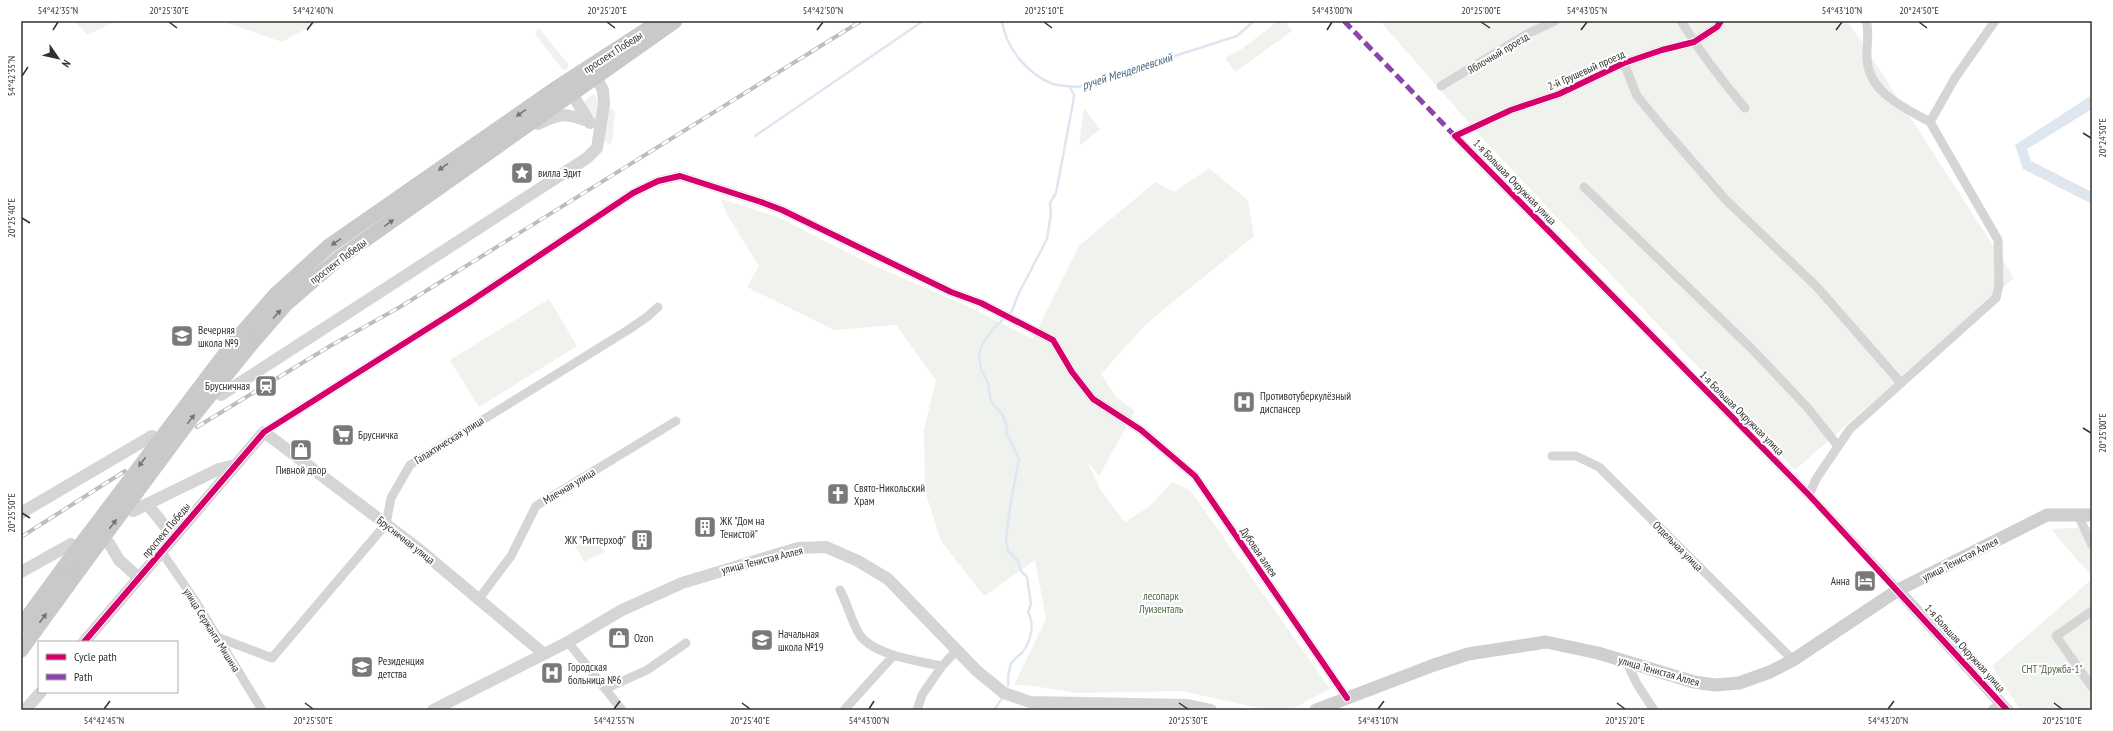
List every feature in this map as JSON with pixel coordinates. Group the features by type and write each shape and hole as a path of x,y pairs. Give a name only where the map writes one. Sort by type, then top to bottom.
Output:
{"main road":[{"name":"проспект Победы","path":"23,622 184,406 234,342 276,294 329,246 569,88 660,21"},
{"name":"проспект Победы","path":"21,650 190,420 252,343 286,304 338,259 526,126 569,88 596,77 675,21"},
{"name":"улица Тенистая Аллея","path":"1316,710 1448,660 1468,654 1546,642 1626,661 1694,682 1715,685 1739,683 1770,672 1793,660 1898,590 2047,516 2092,514"}],"street":[{"name":"Яблочный проезд","path":"1441,86 1525,36 1554,21"},
{"path":"1681,21 1694,42 1726,86 1745,108"},
{"name":"2-й Грушевый проезд","path":"1456,136 1511,110 1559,94 1624,63 1662,50 1694,42 1717,27 1721,21"},
{"path":"1809,495 1816,479 1850,429 1996,298 1999,285 1998,240 1930,122 1897,104 1870,77 1866,59 1866,21"},
{"path":"1930,122 1955,78 1995,21"},
{"path":"1624,63 1638,96 1666,131 1725,199 1817,287 1901,383"},
{"name":"проспект Победы","path":"221,395 587,158 597,148 600,137 603,90 596,77"},
{"path":"569,88 600,137"},
{"path":"526,126 539,124 551,117 565,114 588,120"},
{"name":"1-я Большая Окружная улица","path":"1456,136 1809,495 1898,590 2000,707"},
{"name":"Дубовая аллея","path":"264,432 481,294 633,193 658,181 680,176 782,210 916,276 1002,314 1053,340 1072,372 1093,399 1141,430 1195,476 1347,698"},
{"path":"1584,187 1751,348 1807,407 1838,446"},
{"name":"Галактическая улица","path":"217,637 272,658 386,524 392,498 410,464 628,330 648,317 658,306"},
{"name":"Млечная улица","path":"478,600 511,556 536,506 676,421"},
{"name":"проспект Победы","path":"85,641 160,551 264,432"},
{"name":"Брусничная улица","path":"264,432 386,524 544,654"},
{"path":"21,513 152,436"},
{"name":"Отдельная улица","path":"1552,456 1576,456 1599,467 1793,660"},
{"name":"проспект Победы","path":"133,511 219,469 236,465"},
{"name":"проспект Победы","path":"147,504 174,536"},
{"path":"2078,515 2092,545"},
{"path":"109,543 119,560 138,578"},
{"path":"21,572 71,544"},
{"name":"улица Тенистая Аллея","path":"434,710 568,642 622,610 682,583 798,548 826,547 858,561 888,579 977,671 1004,693 1030,702 1188,706 1211,710"},
{"name":"улица Сержанта Мишина","path":"160,551 196,602 262,710"},
{"path":"840,590 859,634 876,648 894,655 942,666"},
{"path":"2092,611 2056,636 2092,688"},
{"path":"568,642 622,710"},
{"path":"605,689 647,670 686,643"},
{"path":"917,710 922,695 942,666 957,650"},
{"path":"844,710 894,655"},
{"path":"1626,661 1637,684 1654,710"},
{"path":"25,710 40,693"}],"green space":[{"path":"75,21 116,21 87,35"},
{"path":"222,21 315,21 317,23 282,42"},
{"path":"1278,21 1285,21 1292,31 1235,72 1225,58 1243,48"},
{"path":"1380,21 1848,21 2014,278 1795,470 1485,141"},
{"path":"538,29 541,30 568,64 568,68 566,70 562,69 535,34"},
{"path":"593,94 598,104 597,124 582,103"},
{"path":"610,108 615,111 612,142 609,145 604,141 607,110"},
{"path":"1084,108 1100,129 1079,146"},
{"name":"лесопарк Луизенталь","path":"1209,168 1248,200 1254,236 1146,324 1101,374 1116,397 1135,411 1099,476 1087,461 1101,491 1125,522 1149,507 1172,482 1190,490 1330,689 1290,710 1268,710 1181,691 1077,693 1033,686 1014,685 1046,619 1035,560 984,596 941,541 925,491 924,430 936,380 896,325 834,330 747,287 759,266 726,213 721,199 780,218 868,263 967,306 1033,339 1079,246 1155,182 1174,192"},
{"path":"549,299 577,346 479,407 450,360"},
{"path":"2092,527 2092,577 2051,529"},
{"path":"596,535 604,552 584,562 575,545"},
{"name":"СНТ \"Дружба-1\"","path":"2092,579 2092,710 2020,710 1992,666"}],"shaded area":[{"path":"2092,95 2092,109 2027,149 2031,161 2092,192 2092,204 2023,169 2015,145"}],"waterway":[{"path":"755,136 923,21"},
{"name":"ручей Менделеевский","path":"1002,21 1008,41 1019,59 1026,67 1044,80 1053,84 1078,87 1237,36 1254,21"},
{"path":"1008,686 1011,664 1022,653 1028,643 1032,628 1028,612 1031,604 1027,577 1021,571 1018,561 1008,551 1006,539 1019,459 1006,432 1007,426 1002,414 991,402 988,383 981,369 979,355 982,344 993,329 1012,311 1018,295 1047,239 1051,213 1050,203 1056,193 1073,103 1074,95 1069,86"},
{"path":"994,710 1003,697"}],"railway":[{"path":"197,427 330,346 400,307 861,21"},
{"path":"21,537 125,471"}],"marked path":[{"path":"1344,21 1455,136"}],"cycle path":[{"path":"1721,21 1717,27 1694,42 1662,50 1624,63 1559,94 1511,110 1455,136 1809,495 2007,710"},
{"path":"85,641 264,432 468,303 633,193 658,181 680,176 782,210 951,292 981,303 1053,340 1072,372 1093,399 1141,430 1195,476 1347,698"}],"place":[{"name":"вилла Эдит","path":"522,173"},
{"name":"Вечерняя школа №9","path":"182,336"},
{"name":"Брусничная","path":"266,386"},
{"name":"Противотуберкулёзный диспансер","path":"1244,402"},
{"name":"Брусничка","path":"343,435"},
{"name":"Пивной двор","path":"301,450"},
{"name":"Свято-Никольский Храм","path":"838,494"},
{"name":"ЖК \"Дом на Тенистой\"","path":"705,527"},
{"name":"ЖК \"Риттерхоф\"","path":"642,540"},
{"name":"Анна","path":"1865,581"},
{"name":"Ozon","path":"619,638"},
{"name":"Начальная школа №19","path":"762,640"},
{"name":"Резиденция детства","path":"362,667"},
{"name":"Городская больница №6","path":"552,673"}]}
